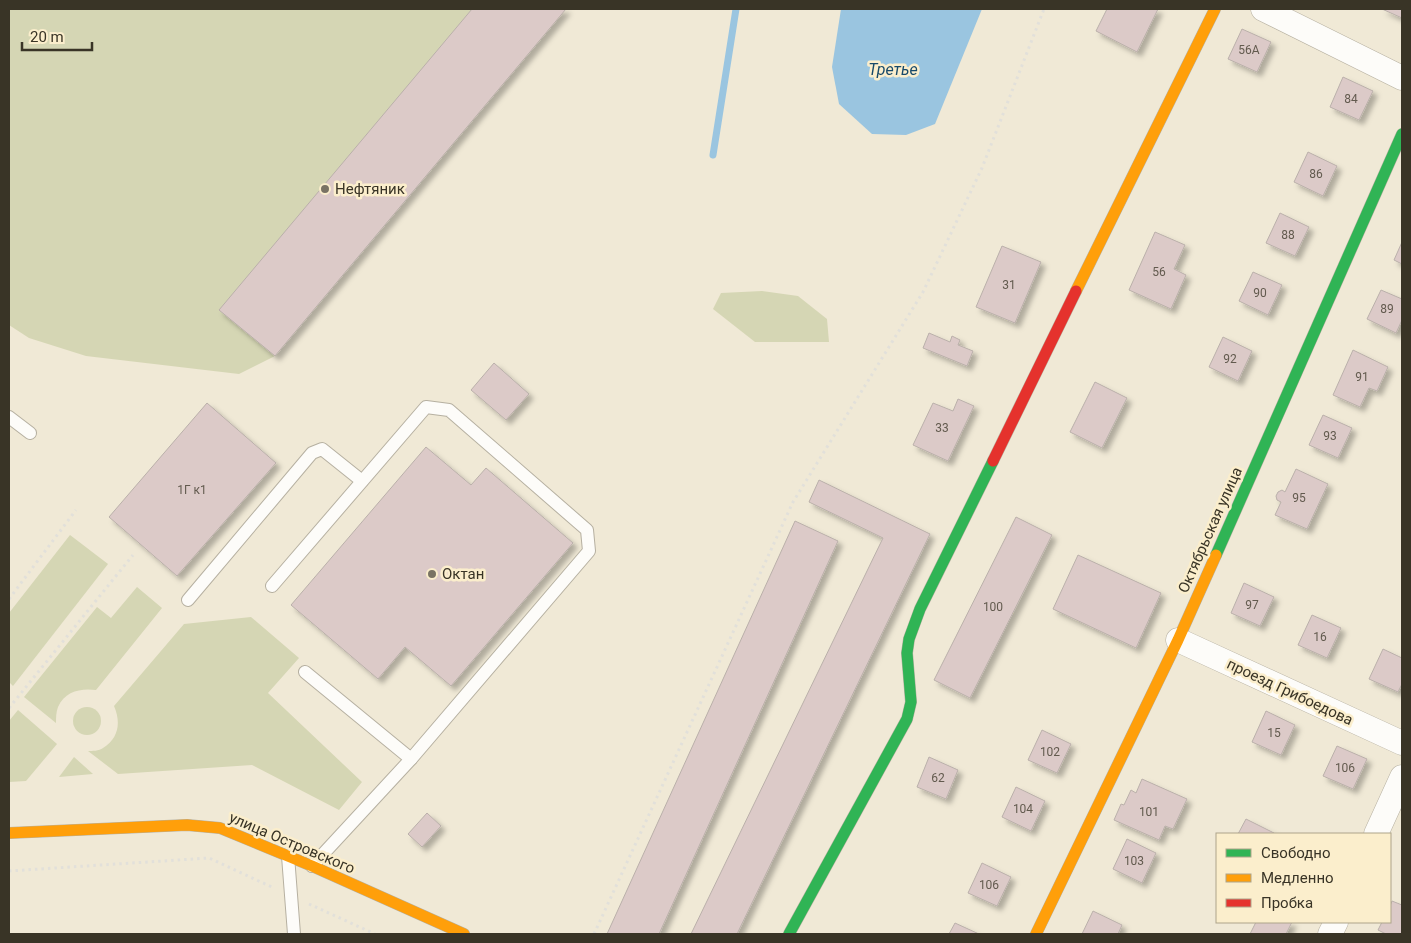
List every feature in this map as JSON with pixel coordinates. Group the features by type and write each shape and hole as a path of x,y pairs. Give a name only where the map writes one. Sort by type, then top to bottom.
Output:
{"street":[{"path":"789,934 907,719 912,702 906,652 920,609 1215,9"},
{"path":"1263,9 1402,78"},
{"name":"Октябрьская улица","path":"1036,934 1178,640 1402,134"},
{"name":"проезд Грибоедова","path":"1178,640 1402,743"},
{"path":"1376,833 1402,777"},
{"name":"улица Островского","path":"9,833 187,825 220,828 312,866 464,934"}],"lane":[{"path":"272,586 426,407 449,410 587,530 589,551 411,759 312,866"},
{"path":"9,417 30,433"},
{"path":"188,600 312,453 322,449 362,481"},
{"path":"306,672 411,759"},
{"path":"288,856 294,934"}],"path":[{"path":"594,934 793,502 923,292 982,168 1044,9"},
{"path":"9,599 76,510"},
{"path":"9,708 133,555"},
{"path":"9,872 209,858 374,934"}],"green space":[{"name":"Нефтяник","path":"9,9 566,9 275,356 239,374 86,356 29,338 9,325"},
{"path":"762,291 798,296 827,319 829,342 755,342 713,309 721,293"},
{"path":"70,535 108,564 13,686 9,682 9,613"},
{"path":"137,587 162,608 96,690 79,690 65,697 57,709 56,723 24,697 97,607 111,618"},
{"path":"251,617 299,658 268,693 362,782 339,810 252,765 118,774 88,751 101,749 112,739 118,724 114,706 184,624"},
{"path":"87,707 97,711 101,721 97,731 87,735 77,731 73,721 77,711"},
{"path":"18,710 57,744 26,781 9,782 9,721"},
{"path":"74,757 93,774 59,777"}],"water":[{"name":"Третье","path":"841,9 982,9 935,124 906,135 872,134 839,104 832,67"}],"building":[{"path":"472,9 566,9 275,356 219,310"},
{"path":"1107,9 1158,9 1137,52 1096,31"},
{"path":"1382,9 1402,9 1402,18"},
{"path":"1242,29 1271,42 1257,72 1228,59"},
{"path":"1343,77 1373,91 1359,120 1330,107"},
{"path":"1308,152 1337,166 1323,196 1294,182"},
{"path":"1280,213 1309,227 1295,256 1266,243"},
{"path":"1155,232 1185,245 1174,269 1186,275 1171,309 1129,290"},
{"path":"1402,242 1402,264 1394,260"},
{"path":"1002,246 1041,262 1015,323 976,307"},
{"path":"1253,272 1282,285 1268,315 1239,301"},
{"path":"1381,290 1402,299 1402,320 1396,333 1367,319"},
{"path":"929,333 950,342 952,336 960,340 958,345 973,351 967,366 923,348"},
{"path":"1223,337 1252,351 1238,381 1209,367"},
{"path":"1353,350 1388,367 1377,391 1369,388 1360,407 1333,395"},
{"path":"494,363 529,394 506,420 471,390"},
{"path":"1095,382 1127,398 1102,448 1070,432"},
{"path":"958,399 974,406 948,461 913,445 933,403 953,411"},
{"path":"207,403 276,463 177,576 109,517"},
{"path":"1323,415 1352,428 1338,458 1309,445"},
{"name":"Октан","path":"426,447 471,485 486,468 573,543 451,686 405,647 378,679 291,605"},
{"path":"1296,469 1328,484 1307,529 1275,515 1281,502 1277,500 1276,496 1282,490 1285,492"},
{"path":"819,480 930,534 737,934 691,934 883,538 809,502"},
{"path":"1016,517 1052,535 970,698 934,680"},
{"path":"795,521 838,541 659,934 607,934"},
{"path":"1078,555 1161,593 1136,648 1053,609"},
{"path":"1244,583 1274,597 1260,626 1231,613"},
{"path":"1312,615 1341,628 1327,658 1298,645"},
{"path":"1383,649 1402,658 1402,684 1398,692 1369,679"},
{"path":"1266,711 1295,725 1281,755 1252,742"},
{"path":"1042,730 1071,744 1057,773 1028,760"},
{"path":"1337,746 1367,759 1353,789 1323,776"},
{"path":"929,757 958,770 946,799 917,787"},
{"path":"1142,779 1187,799 1173,829 1165,826 1159,840 1114,820 1121,804 1124,805 1131,790 1136,793"},
{"path":"1016,787 1045,801 1031,831 1002,817"},
{"path":"427,813 441,826 422,847 408,834"},
{"path":"1246,819 1274,833 1239,833"},
{"path":"1127,839 1156,853 1142,883 1113,869"},
{"path":"982,863 1011,877 997,906 968,893"},
{"path":"1392,901 1402,905 1402,934 1386,934 1378,930 1382,923 1391,923"},
{"path":"1093,911 1122,925 1118,934 1082,934"},
{"path":"955,923 979,934 949,934"},
{"path":"1256,923 1292,923 1286,934 1250,934"}],"waterway":[{"path":"713,155 736,9"}],"traffic: fast":[{"path":"1216,555 1402,134"},
{"path":"789,934 907,719 911,702 907,653 909,639 920,609 993,461"}],"traffic: slow":[{"path":"1076,291 1215,9"},
{"path":"1036,934 1178,640 1216,555"},
{"path":"9,833 187,825 220,828 312,866 464,934"}],"traffic: jam":[{"path":"993,461 1076,291"}],"place":[{"name":"Нефтяник","path":"325,189"},
{"name":"Октан","path":"432,574"}]}
